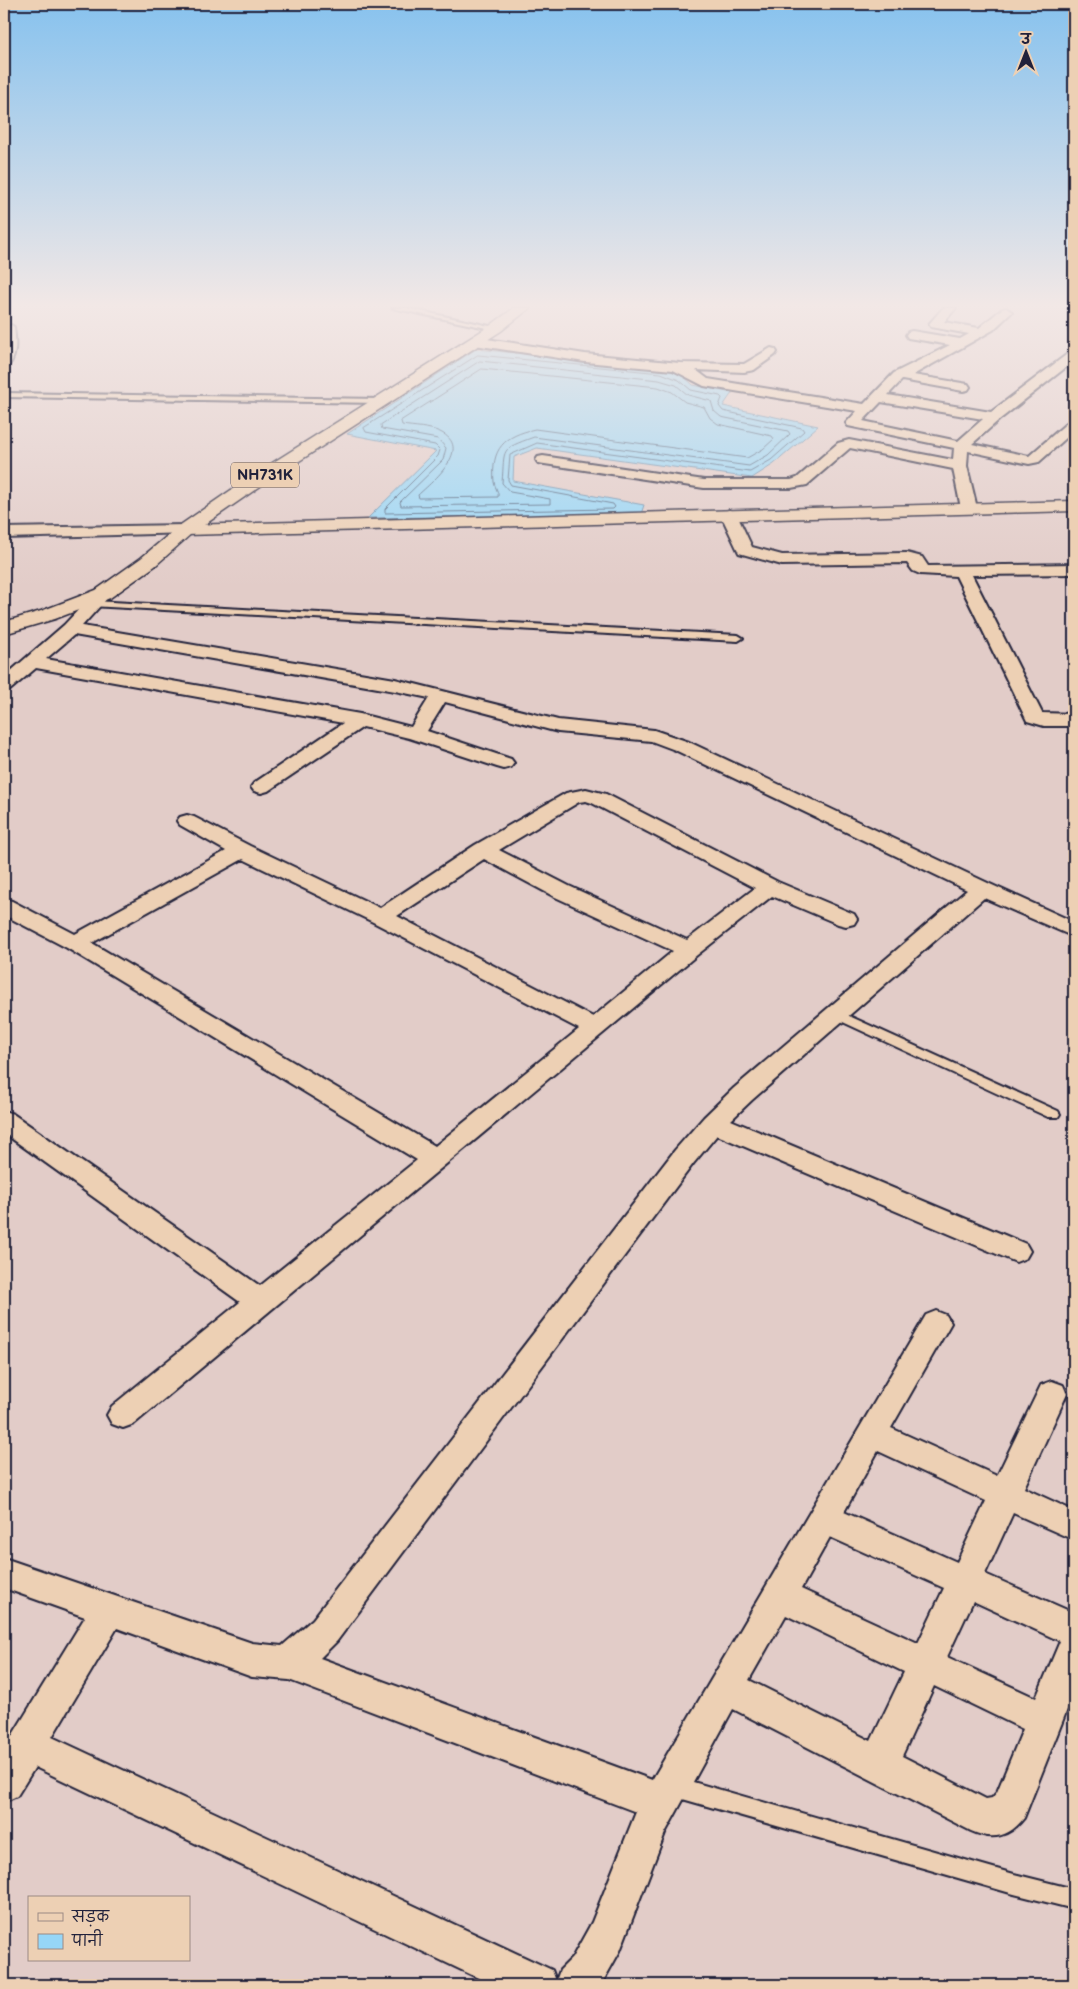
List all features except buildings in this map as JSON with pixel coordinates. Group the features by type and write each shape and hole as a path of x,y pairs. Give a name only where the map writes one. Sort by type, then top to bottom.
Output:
{"main road":[{"name":"NH731K","path":"4,628 98,599 148,562 185,530 256,481 381,401"},
{"path":"185,530 1074,506"}],"street":[{"path":"821,401 866,408"},
{"path":"874,401 853,423 893,433 1024,459 1034,459 1074,424"},
{"path":"900,401 994,417"},
{"path":"969,508 960,466 961,446 994,417 1018,401"},
{"path":"874,448 893,433"},
{"path":"543,460 714,485 797,484 802,482 843,446 858,445 960,466"},
{"path":"714,485 725,515 745,550 777,559 907,558 916,560 921,570 1074,569"},
{"path":"4,533 185,530"},
{"path":"961,570 1034,717 1044,720 1074,720"},
{"path":"4,686 34,662 98,599"},
{"path":"70,628 386,683 558,726 654,736 682,746 982,889 1074,930"},
{"path":"34,662 360,720 416,734 504,762"},
{"path":"416,734 440,695"},
{"path":"261,787 360,720"},
{"path":"381,918 483,850 573,797 586,796 599,798 770,887 846,919"},
{"path":"187,821 242,851 381,918 595,1028"},
{"path":"483,850 561,891 689,950"},
{"path":"75,943 242,851"},
{"path":"123,1415 689,950 770,887"},
{"path":"289,1663 325,1630 684,1157 713,1123 743,1094 982,889"},
{"path":"4,906 75,943 435,1158"},
{"path":"4,1120 260,1301"},
{"path":"713,1123 1016,1251"},
{"path":"575,1985 584,1977 602,1946 644,1836 665,1794 936,1323"},
{"path":"879,1764 1052,1394"},
{"path":"872,1434 1074,1526"},
{"path":"823,1518 1074,1630"},
{"path":"4,1573 252,1660 289,1663 665,1794"},
{"path":"779,1595 1045,1722"},
{"path":"4,1783 109,1610"},
{"path":"726,1687 984,1818 1002,1816 1011,1805 1074,1648"},
{"path":"27,1744 537,1985"}],"lane":[{"path":"370,401 381,401"},
{"path":"98,599 738,638"},
{"path":"836,1014 1053,1114"},
{"path":"665,1794 1074,1899"}],"water":[{"path":"397,401 727,401 723,406 818,426 774,464 752,478 537,448 514,457 513,481 644,505 641,514 368,518 436,451 347,434"}]}
